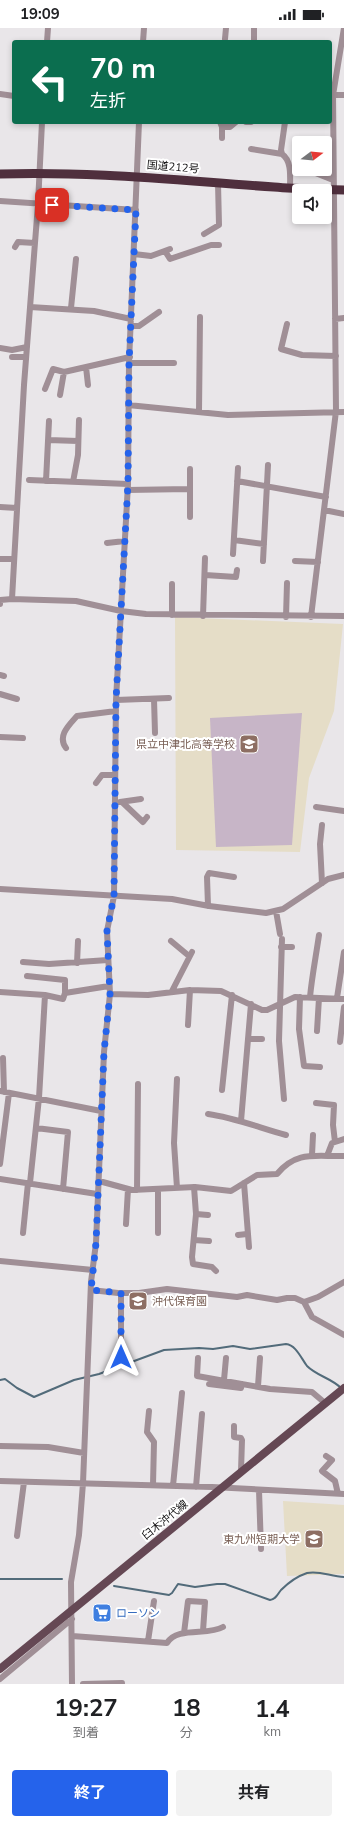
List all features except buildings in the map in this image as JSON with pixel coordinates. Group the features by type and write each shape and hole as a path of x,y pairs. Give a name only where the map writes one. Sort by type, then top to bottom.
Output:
{"highway":[{"name":"国道212号","path":"0,174 38,173 137,177 290,188 344,190"}],"main road":[{"name":"臼木沖代線","path":"0,1669 344,1388"}],"street":[{"path":"47,40 48,28"},
{"path":"143,40 144,28"},
{"path":"225,39 226,28"},
{"path":"254,28 254,40"},
{"path":"311,617 336,412 333,95 344,28"},
{"path":"0,94 12,96"},
{"path":"333,95 344,95"},
{"path":"12,599 42,124"},
{"path":"72,1684 72,1582 79,1535 83,1483 91,1290 96,1243 104,1052 110,994 107,931 114,896 116,700 128,487 129,360 139,124"},
{"path":"222,138 221,125 230,127 234,124"},
{"path":"282,154 282,136 285,124"},
{"path":"251,149 282,154 286,157 289,162 290,188"},
{"path":"323,176 333,180"},
{"path":"204,234 219,225 218,183"},
{"path":"0,200 38,204 136,210"},
{"path":"15,247 18,242 35,243"},
{"path":"134,254 151,256 168,250 170,259 211,245 219,245"},
{"path":"71,308 76,259"},
{"path":"30,307 71,308 94,311 131,322 139,326 159,312"},
{"path":"199,412 200,317"},
{"path":"335,319 344,318"},
{"path":"287,324 281,349 302,355 336,356"},
{"path":"0,348 12,350 27,347"},
{"path":"12,357 26,358"},
{"path":"45,388 52,369 64,372 129,360 174,363"},
{"path":"86,367 88,385"},
{"path":"60,395 61,382 64,372"},
{"path":"128,405 228,415 344,412"},
{"path":"73,482 79,420"},
{"path":"46,481 49,421"},
{"path":"48,440 78,441"},
{"path":"263,561 268,465"},
{"path":"233,554 238,468"},
{"path":"190,469 190,517"},
{"path":"29,480 128,487 189,489"},
{"path":"237,481 326,497"},
{"path":"0,507 17,508"},
{"path":"324,510 344,514"},
{"path":"234,540 264,544"},
{"path":"107,543 125,541"},
{"path":"0,558 14,559"},
{"path":"203,616 205,558"},
{"path":"295,561 318,562"},
{"path":"205,575 236,576 237,570"},
{"path":"286,617 288,583"},
{"path":"172,584 172,615"},
{"path":"0,604 0,600 12,599 76,601 121,611 172,615 286,617 344,616"},
{"path":"0,694 16,699"},
{"path":"116,700 169,698"},
{"path":"154,699 155,733"},
{"path":"66,748 63,744 64,732 77,716 116,711"},
{"path":"0,737 23,738"},
{"path":"96,783 102,775 115,775"},
{"path":"114,804 141,799"},
{"path":"122,802 143,822 147,817"},
{"path":"316,807 344,811"},
{"path":"322,825 320,844 322,883"},
{"path":"208,906 207,877 209,873 234,877"},
{"path":"0,889 172,899 208,906 266,913 283,909 328,879 344,875"},
{"path":"276,911 281,936 279,1041 284,1100"},
{"path":"310,997 312,972 316,961 319,935"},
{"path":"171,941 190,954 172,991"},
{"path":"77,963 78,942"},
{"path":"281,947 292,948"},
{"path":"337,998 344,952"},
{"path":"23,962 49,964 108,960"},
{"path":"0,992 45,995 63,999 65,993 65,980 27,976"},
{"path":"65,993 109,986"},
{"path":"110,994 148,995 190,990 221,991 262,1010 279,1004 289,998 310,997 344,999"},
{"path":"188,1025 190,990"},
{"path":"23,1233 39,1098 45,995"},
{"path":"222,1090 232,995"},
{"path":"300,997 299,1029 304,1066 320,1067"},
{"path":"317,1031 319,998"},
{"path":"241,1122 251,1004"},
{"path":"340,1042 344,1007"},
{"path":"248,1039 262,1039"},
{"path":"0,1164 4,1092 3,1058"},
{"path":"177,1079 174,1143 177,1188"},
{"path":"137,1190 138,1084"},
{"path":"4,1092 101,1111"},
{"path":"316,1103 334,1105 333,1125 335,1142"},
{"path":"212,1113 241,1122 250,1123 254,1127 286,1135"},
{"path":"36,1128 68,1132 63,1189"},
{"path":"312,1155 313,1135"},
{"path":"327,1156 332,1143 344,1139"},
{"path":"98,1181 137,1190 194,1187 231,1191 257,1175 277,1174 286,1164 312,1155 344,1156"},
{"path":"0,1179 97,1194"},
{"path":"244,1183 249,1246"},
{"path":"194,1187 196,1214 192,1257 194,1264 212,1267 216,1270"},
{"path":"126,1224 128,1189"},
{"path":"158,1189 158,1233"},
{"path":"196,1214 208,1215"},
{"path":"238,1235 247,1234"},
{"path":"194,1240 209,1241"},
{"path":"0,1261 93,1270"},
{"path":"304,1302 318,1297 344,1282"},
{"path":"91,1290 121,1293 167,1289 237,1297 247,1295 277,1300 295,1298 304,1302 312,1317 343,1333"},
{"path":"121,1293 121,1357"},
{"path":"198,1358 197,1376 270,1389 312,1392 326,1403"},
{"path":"224,1380 226,1358"},
{"path":"258,1386 260,1358"},
{"path":"209,1384 241,1388 242,1384"},
{"path":"173,1486 182,1393"},
{"path":"149,1411 147,1432 154,1442 153,1485"},
{"path":"196,1487 202,1414"},
{"path":"234,1426 234,1437 241,1438 242,1440 241,1471"},
{"path":"0,1446 48,1447 84,1453"},
{"path":"0,1481 153,1485 341,1494 335,1481 322,1471 332,1460 326,1456"},
{"path":"17,1536 24,1482"},
{"path":"259,1490 261,1549"},
{"path":"148,1642 154,1601"},
{"path":"184,1633 188,1601 205,1602 203,1631"},
{"path":"0,1679 72,1619"},
{"path":"72,1636 166,1643 184,1633 218,1630 223,1627"},
{"path":"83,1684 122,1682"}],"shaded area":[{"name":"県立中津北高等学校","path":"175,617 343,624 334,711 309,778 300,852 176,850"},
{"path":"302,713 292,845 216,847 210,718"},
{"name":"東九州短期大学","path":"283,1501 344,1505 344,1574 287,1576"}],"waterway":[{"path":"0,1380 5,1379 17,1388 34,1397 74,1380 99,1374 164,1350 199,1348 213,1349 233,1346 250,1349 286,1344 290,1345 298,1352 307,1366 341,1388"},
{"path":"114,1586 169,1595 178,1584 195,1587 225,1584 270,1600 275,1598 290,1582 307,1573 316,1572 344,1577"},
{"path":"0,1579 62,1579"}],"place":[{"name":"県立中津北高等学校","path":"249,744"},
{"name":"沖代保育園","path":"138,1301"},
{"name":"東九州短期大学","path":"314,1539"},
{"name":"ローソン","path":"102,1613"}],"route":[{"path":"52,205 136,210 129,363 128,484 116,700 114,896 107,931 110,994 104,1052 96,1243 91,1282 91,1290 118,1294 121,1293 121,1357"}]}
